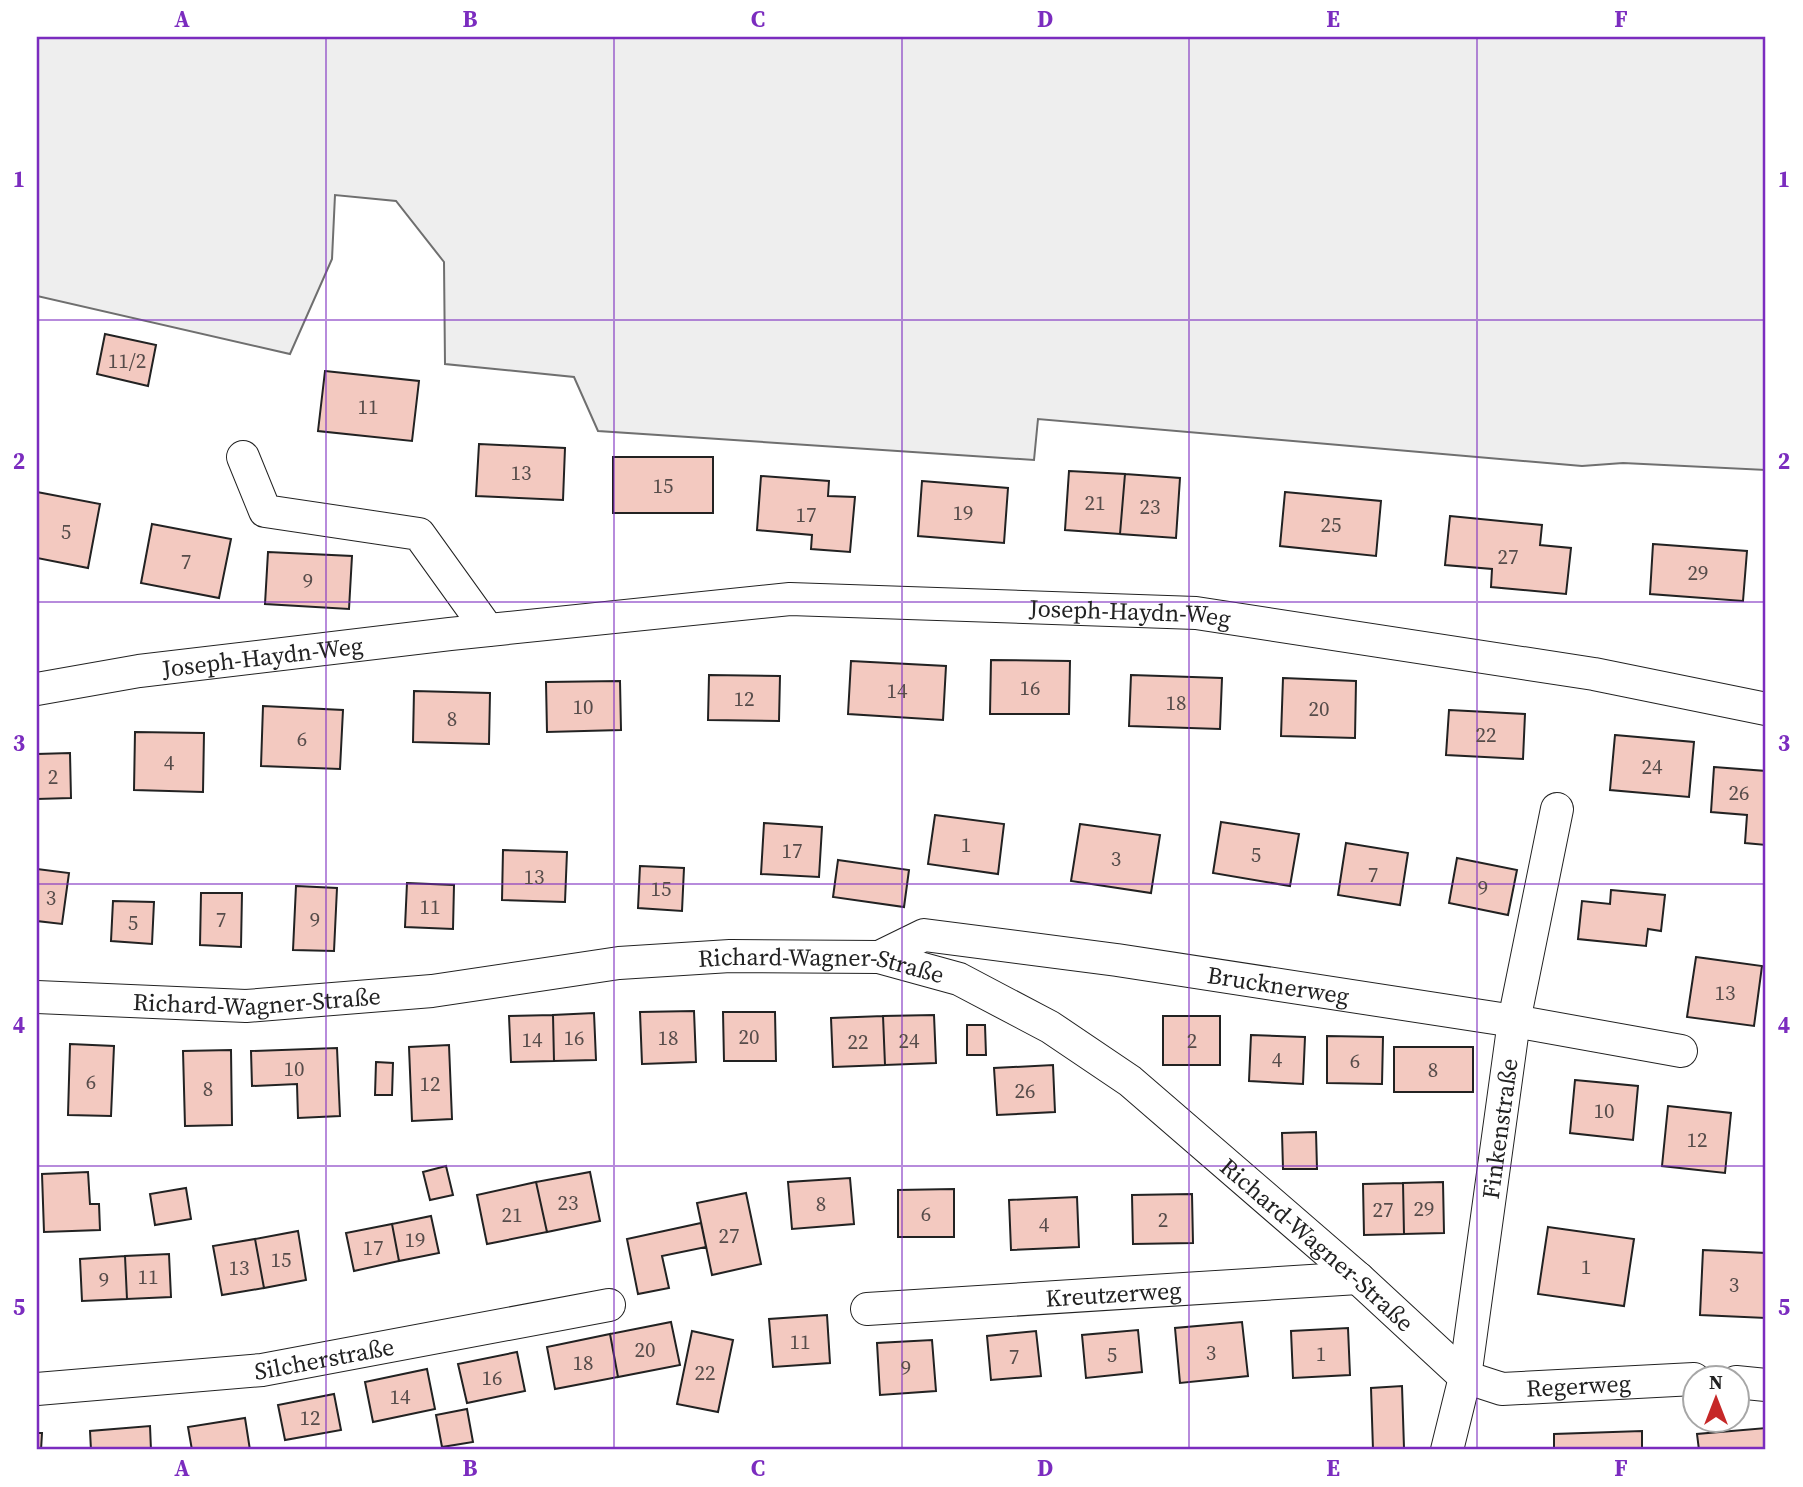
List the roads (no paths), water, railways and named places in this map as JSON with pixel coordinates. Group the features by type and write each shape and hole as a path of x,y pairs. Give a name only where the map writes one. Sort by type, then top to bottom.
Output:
{"street":[{"path":"243,457 265,511 419,534 488,630"},
{"name":"Joseph-Haydn-Weg","path":"37,689 139,671 488,630 790,599 1196,613 1594,674 1766,709"},
{"name":"Finkenstraße","path":"1447,1450 1465,1377 1514,1020 1557,810"},
{"name":"Brucknerweg","path":"879,957 924,935 1117,960 1514,1020 1681,1051"},
{"name":"Richard-Wagner-Straße","path":"37,997 246,1006 432,991 619,962 730,956 879,957 960,979 1050,1027 1130,1081 1358,1278 1465,1377"},
{"name":"Kreutzerweg","path":"867,1309 1358,1278"},
{"name":"Silcherstraße","path":"37,1389 262,1370 610,1306"},
{"name":"Regerweg","path":"1465,1377 1502,1389 1680,1379"}]}
